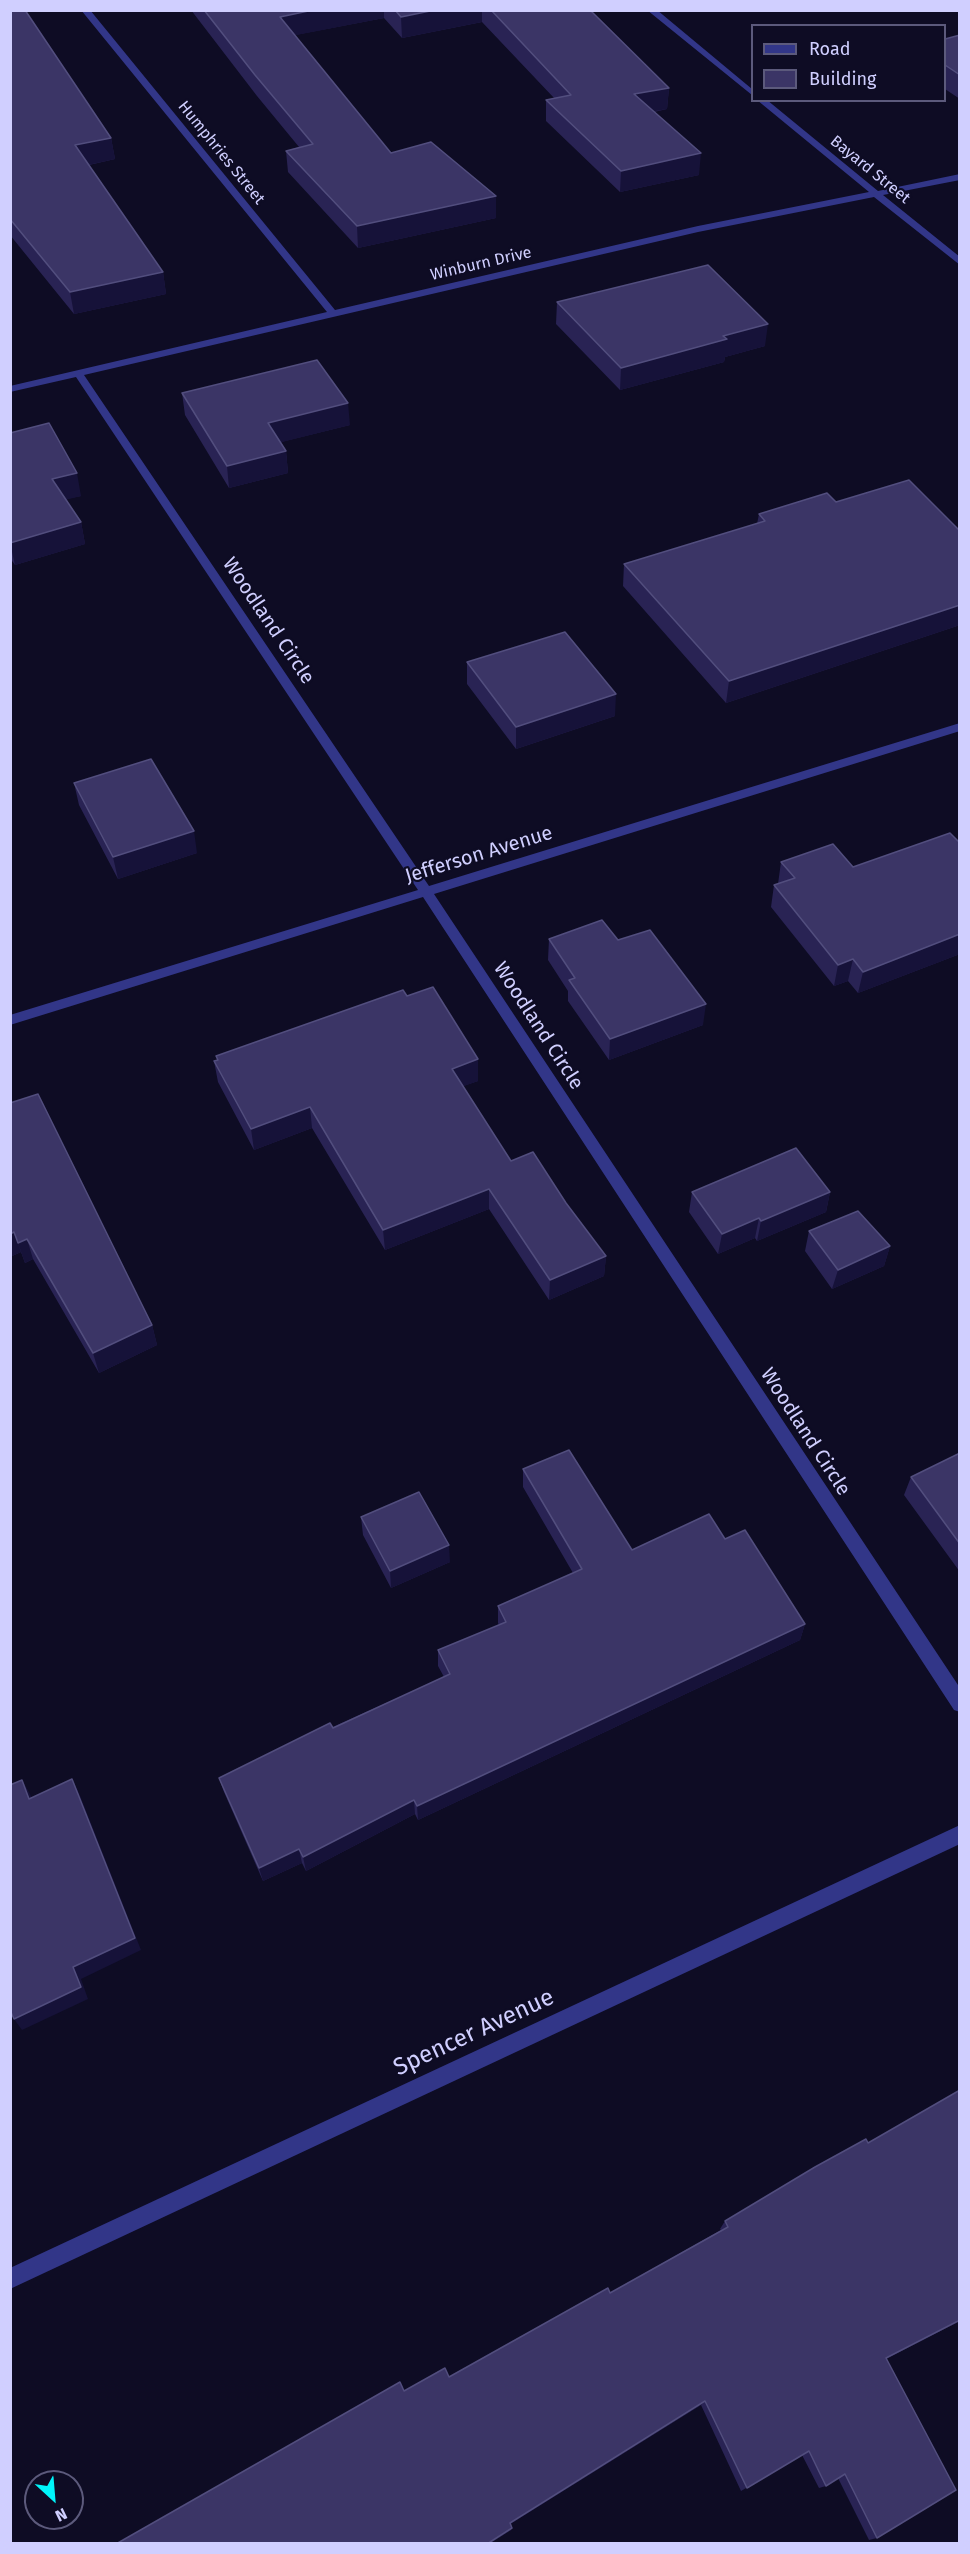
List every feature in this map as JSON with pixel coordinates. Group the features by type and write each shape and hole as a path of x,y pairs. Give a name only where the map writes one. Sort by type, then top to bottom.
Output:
{"street":[{"name":"Humphries Street","path":"85,10 333,314"},
{"path":"651,10 751,91"},
{"name":"Bayard Street","path":"763,102 960,262"},
{"name":"Winburn Drive","path":"10,389 698,229 873,192 960,177"},
{"name":"Woodland Circle","path":"78,373 426,891 960,1704"},
{"name":"Jefferson Avenue","path":"10,1020 960,726"},
{"name":"Spencer Avenue","path":"10,2279 960,1834"}],"building":[{"path":"10,10 25,10 111,138 75,145 163,272 70,292 10,219"},
{"path":"204,10 313,10 280,17 391,153 431,142 496,196 357,226 286,151 313,144"},
{"path":"395,10 435,10 401,17"},
{"path":"491,10 590,10 669,88 634,94 701,153 621,171 546,100 571,95"},
{"path":"960,35 960,75 946,66 946,39"},
{"path":"708,265 768,324 723,336 727,339 621,368 557,302"},
{"path":"317,360 348,403 268,423 286,451 227,466 182,393"},
{"path":"49,423 77,473 52,479 81,522 10,543 10,433"},
{"path":"909,480 960,531 960,605 729,681 624,564 765,521 759,514 827,493 836,502"},
{"path":"565,632 616,694 516,727 467,662"},
{"path":"151,759 194,831 113,857 74,783"},
{"path":"950,833 960,843 960,934 863,972 853,959 838,965 774,885 795,878 781,862 833,844 853,867"},
{"path":"602,920 618,940 650,930 706,1004 610,1039 569,980 575,978 549,939"},
{"path":"433,987 478,1059 452,1069 511,1161 533,1152 566,1203 606,1256 550,1280 489,1189 383,1230 310,1107 251,1129 214,1061 218,1060 216,1056 403,990 407,996"},
{"path":"38,1094 152,1325 93,1353 27,1239 18,1243 14,1232 10,1234 10,1103"},
{"path":"796,1148 830,1192 761,1221 759,1218 722,1234 692,1192"},
{"path":"858,1211 890,1246 838,1270 809,1231"},
{"path":"569,1450 632,1550 709,1514 725,1539 745,1530 805,1624 417,1806 414,1800 303,1857 299,1849 259,1868 219,1778 330,1723 333,1728 450,1674 438,1650 506,1622 498,1606 582,1569 523,1469"},
{"path":"960,1453 960,1544 911,1477"},
{"path":"419,1492 449,1545 390,1571 361,1517"},
{"path":"72,1779 135,1938 73,1967 81,1987 14,2019 10,2010 10,1785 22,1780 29,1799"},
{"path":"960,2090 960,2320 886,2358 956,2490 877,2538 845,2474 826,2486 809,2451 747,2488 705,2401 510,2523 512,2528 487,2544 116,2544 400,2382 404,2391 445,2368 449,2377 608,2288 610,2293 728,2227 725,2221 815,2167 866,2139 868,2143"}]}
